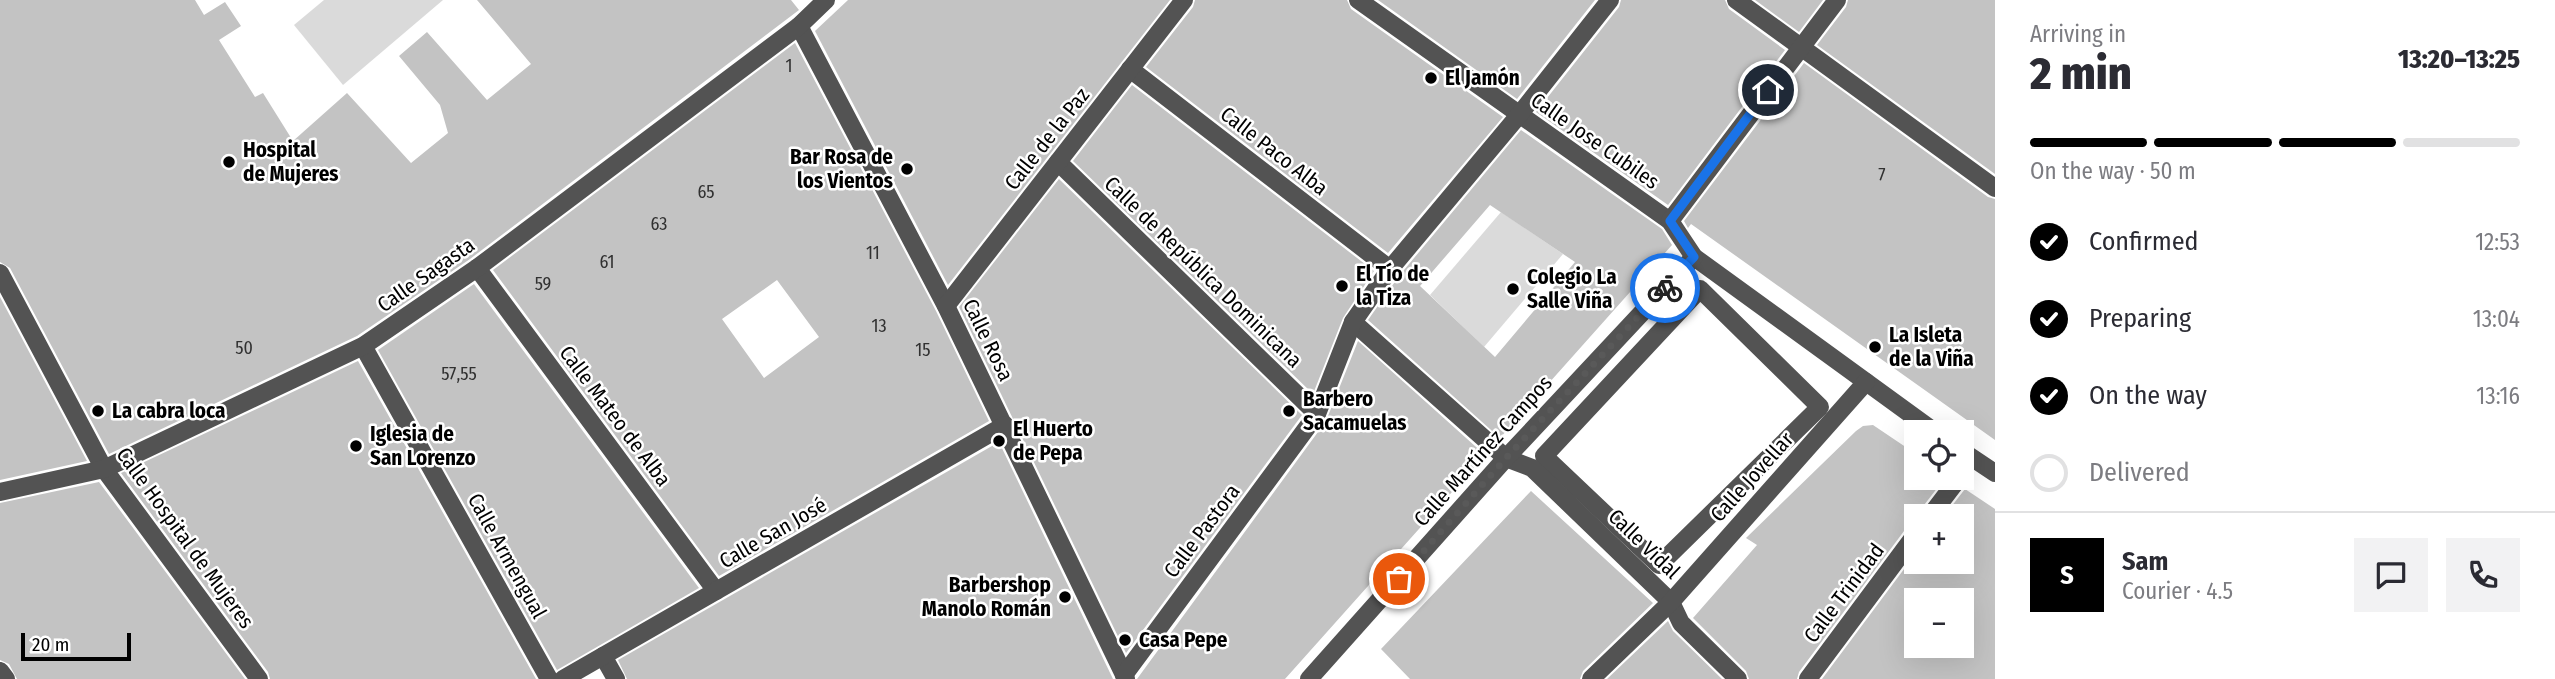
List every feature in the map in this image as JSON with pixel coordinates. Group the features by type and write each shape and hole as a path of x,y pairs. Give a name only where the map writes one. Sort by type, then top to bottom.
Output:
{"street":[{"name":"Calle de la Paz","path":"946,306 1184,0"},
{"name":"Calle Jose Cubiles","path":"1358,0 1670,221"},
{"name":"Calle Pastora","path":"1125,677 1317,414 1353,322 1390,269 1519,115 1610,0"},
{"path":"1736,0 1995,188"},
{"path":"1837,0 1670,221 1694,257 1918,420"},
{"name":"Calle Sagasta","path":"0,492 104,469 363,346 477,268 799,26 816,4"},
{"name":"Calle Rosa","path":"799,26 946,306 1125,677"},
{"name":"Calle Paco Alba","path":"1130,69 1390,269"},
{"name":"Calle de República Dominicana","path":"1058,162 1317,414"},
{"name":"Calle Martínez Campos","path":"1309,679 1506,458 1694,257"},
{"name":"Calle Mateo de Alba","path":"477,268 716,591"},
{"name":"Calle Hospital de Mujeres","path":"0,273 104,469 259,679"},
{"path":"1700,289 1820,407 1660,565 1544,456 1700,289"},
{"name":"Calle Vidal","path":"1353,322 1506,458 1532,468 1671,602 1681,623 1738,679"},
{"name":"Calle Armengual","path":"363,346 549,679"},
{"name":"Calle Jovellar","path":"1591,679 1671,602 1866,382"},
{"name":"Calle San José","path":"563,679 1004,425"},
{"path":"1974,468 1995,473"},
{"name":"Calle Trinidad","path":"1808,679 1904,550"},
{"path":"603,656 616,679"},
{"path":"0,671 6,679"}],"shaded area":[{"path":"324,0 443,0 343,85 294,25"},
{"path":"1501,212 1563,254 1484,347 1430,295"}],"building":[{"path":"0,0 195,0 204,15 225,2 241,26 219,40 255,97 263,93 293,141 347,93 411,163 448,133 440,105 399,56 427,32 487,100 531,64 477,0 791,0 799,10 470,259 357,336 109,454 10,268 0,262"},
{"path":"848,0 1170,0 948,285 815,31"},
{"path":"1195,0 1347,0 1351,9 1503,117 1388,253 1146,67 1193,7"},
{"path":"1378,0 1595,0 1517,99"},
{"path":"1621,0 1725,0 1729,9 1785,50 1668,205 1536,112 1619,7"},
{"path":"1755,0 1823,0 1799,32"},
{"path":"1848,0 1995,0 1995,174 1817,45 1846,7"},
{"path":"795,43 936,311 989,421 719,576 493,270","holes":["777,280 819,337 764,378 722,319"]},
{"path":"1804,63 1988,197 1995,199 1995,440 1974,425 1974,420 1967,420 1691,224 1688,228 1684,221"},
{"path":"1132,85 1374,271 1343,318 1313,394 1073,161"},
{"name":"Colegio La Salle Viña","path":"1521,130 1662,229 1672,245 1500,438 1368,320 1399,276","holes":["1490,205 1575,262 1495,357 1420,286"]},
{"path":"1059,179 1302,415 1126,653 959,307"},
{"path":"474,284 699,588 557,670 378,350"},
{"path":"0,297 87,461 0,480"},
{"path":"1358,341 1485,455 1285,679 1137,679 1326,421"},
{"path":"358,361 536,679 270,679 268,672 121,473"},
{"path":"1873,425 1904,446 1904,490 1936,490 1925,504 1904,504 1904,531 1799,672 1797,679 1749,679 1746,671 1693,618 1757,545 1746,538 1863,426"},
{"path":"999,442 1113,679 627,679 618,660"},
{"path":"99,482 245,679 17,679 9,664 0,660 0,503"},
{"path":"1964,490 1995,509 1995,679 1822,679 1904,569 1904,574 1974,574 1974,504 1953,504"},
{"path":"1531,491 1653,603 1583,671 1580,679 1410,679 1381,649"},
{"path":"1668,621 1673,631 1722,679 1607,679"}],"way so far":[{"path":"1399,579 1506,458 1665,288"}],"place":[{"name":"El Jamón","path":"1431,78"},
{"name":"Hospital de Mujeres","path":"229,162"},
{"name":"Bar Rosa de los Vientos","path":"907,169"},
{"name":"El Tío de la Tiza","path":"1342,286"},
{"name":"Colegio La Salle Viña","path":"1513,289"},
{"name":"La Isleta de la Viña","path":"1875,347"},
{"name":"La cabra loca","path":"98,411"},
{"name":"Barbero Sacamuelas","path":"1289,411"},
{"name":"El Huerto de Pepa","path":"999,441"},
{"name":"Iglesia de San Lorenzo","path":"356,446"},
{"name":"Barbershop Manolo Román","path":"1065,597"},
{"name":"Casa Pepe","path":"1125,640"}],"route":[{"path":"1665,288 1694,257 1670,221 1768,90"}]}
